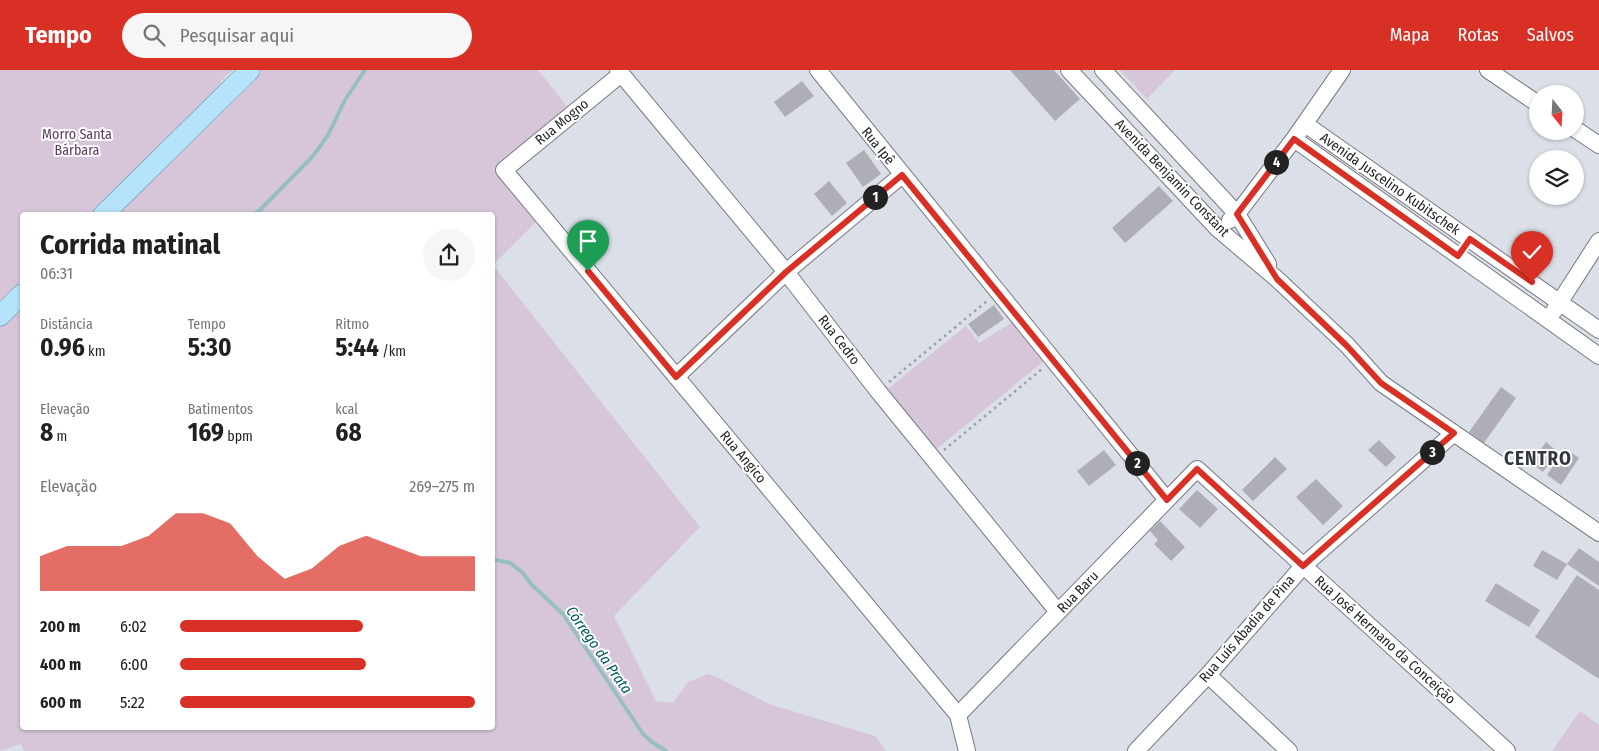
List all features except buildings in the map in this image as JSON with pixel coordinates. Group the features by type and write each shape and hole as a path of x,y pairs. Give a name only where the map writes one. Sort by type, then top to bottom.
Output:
{"main road":[{"path":"106,212 250,70"},
{"path":"0,316 20,296"}],"street":[{"name":"Rua Ipê","path":"818,70 1167,500"},
{"name":"Avenida Benjamin Constant","path":"1069,70 1218,228 1277,279"},
{"name":"Avenida Benjamin Constant","path":"1103,70 1237,214 1277,279"},
{"path":"1218,228 1237,214 1294,139 1342,70"},
{"path":"1488,70 1529,98"},
{"name":"Rua Mogno","path":"504,170 620,72"},
{"name":"Rua Cedro","path":"620,72 786,272 878,391 1058,612"},
{"name":"Avenida Juscelino Kubitschek","path":"1304,124 1599,330"},
{"path":"1584,135 1599,145"},
{"name":"Avenida Juscelino Kubitschek","path":"1294,139 1599,356"},
{"name":"Rua Angico","path":"504,170 958,715 967,751"},
{"path":"676,377 786,272 902,175"},
{"path":"1458,256 1470,239"},
{"path":"1548,320 1599,242"},
{"path":"1277,279 1347,346 1381,383 1599,533"},
{"name":"Rua Luís Abadia de Pina","path":"1136,751 1208,676 1303,566 1454,433"},
{"name":"Rua Baru","path":"958,715 1197,469"},
{"name":"Rua José Hermano da Conceição","path":"1197,469 1507,751"},
{"path":"1208,676 1289,751"}],"path":[{"path":"878,391 998,292"},
{"path":"933,458 1053,360"}],"green space":[{"name":"Morro Santa Bárbara","path":"0,70 233,70 220,82 234,86 251,70 538,70 570,110 499,171 539,219 495,263 495,212 20,212 20,730 495,730 495,268 700,527 614,616 656,701 673,703 688,682 708,674 769,704 875,736 886,751 24,751 21,744 0,751"},
{"path":"1120,70 1175,70 1147,99"},
{"path":"1013,322 1045,360 934,451 884,392 966,326 979,343"},
{"path":"1580,711 1599,725 1599,751 1552,751"}],"waterway":[{"path":"258,212 313,156 328,135 345,100 365,70"},
{"name":"Córrego da Prata","path":"495,560 510,563 522,572 532,585 563,614 643,734 666,751"}],"district":[{"name":"CENTRO","path":"1538,458"}],"route":[{"path":"588,271 676,377 786,272 902,175 1167,500 1197,469 1303,566 1454,433 1381,383 1347,346 1277,279 1237,214 1294,139 1458,256 1470,239 1532,282"}]}
